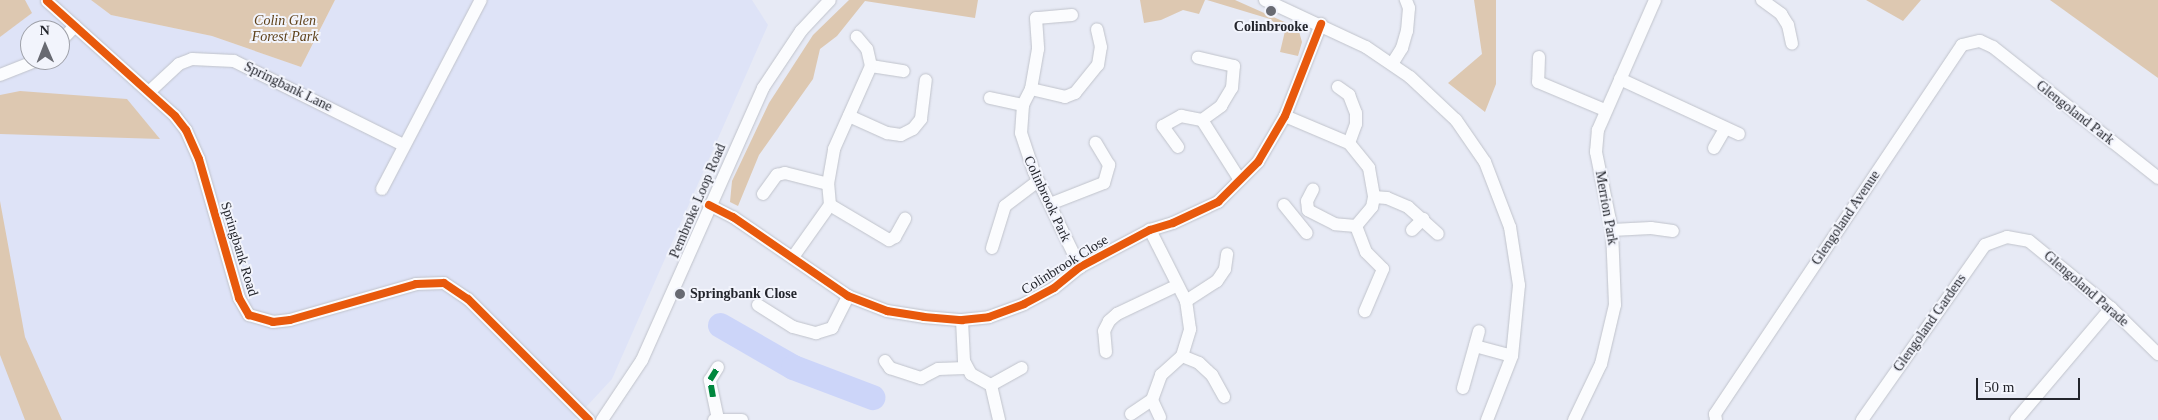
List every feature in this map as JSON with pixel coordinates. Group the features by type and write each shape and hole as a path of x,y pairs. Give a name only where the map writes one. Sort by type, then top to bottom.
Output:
{"street":[{"path":"382,190 403,145 481,0"},
{"name":"Pembroke Loop Road","path":"602,420 642,360 709,205 766,82 801,32 830,0"},
{"path":"1265,0 1321,24 1392,64 1429,92 1456,120 1494,181 1510,227 1517,266 1518,309 1512,356 1487,420"},
{"path":"1392,64 1402,48 1407,31 1409,8 1406,0"},
{"name":"Merrion Park","path":"1574,420 1601,364 1616,305 1612,230 1596,152 1605,110 1655,0"},
{"path":"1762,0 1781,14 1788,25 1792,44"},
{"name":"Springbank Road","path":"47,1 175,116 193,144 239,298 249,316 273,322 290,320 416,284 444,283 468,299 559,393 590,420"},
{"name":"Colinbrook Park","path":"1072,15 1036,18 1038,49 1031,89 1023,106 1021,133 1038,181 1080,267"},
{"name":"Colinbrook Close","path":"709,205 733,217 848,296 887,311 962,320 990,317 1024,304 1054,288 1080,267 1150,230 1203,210 1218,202 1258,162 1285,116 1321,24"},
{"path":"70,31 75,26"},
{"path":"1031,89 1065,97 1075,93 1098,65 1101,47 1097,29"},
{"path":"793,257 830,205 828,184 834,149 871,66 867,49 856,37"},
{"name":"Glengoland Avenue","path":"1716,420 1715,414 1962,45 1980,41 1993,47"},
{"name":"Glengoland Park","path":"1993,47 2158,178"},
{"path":"1539,57 1538,82 1605,110"},
{"path":"1198,58 1234,66 1229,97 1202,120"},
{"name":"Springbank Lane","path":"149,92 179,64 192,59 234,61 403,145"},
{"path":"871,66 904,71"},
{"path":"0,75 20,67"},
{"path":"1620,79 1724,130 1738,134"},
{"path":"849,116 887,133 901,135 907,132 921,118 926,80"},
{"path":"1338,87 1349,95 1356,112 1356,124 1349,143"},
{"path":"990,98 1023,106"},
{"path":"1178,148 1163,126 1181,116 1202,120 1240,180"},
{"path":"1285,116 1349,143 1369,168 1374,198 1372,207 1356,226"},
{"path":"1714,148 1724,130"},
{"path":"1050,204 1104,183 1109,165 1096,143"},
{"path":"763,194 777,175 785,173 828,184"},
{"path":"992,248 1004,206 1038,181"},
{"path":"1308,210 1307,201 1313,189"},
{"path":"1374,198 1397,201 1423,219 1438,234"},
{"path":"830,205 889,240 895,237 905,219"},
{"path":"1284,205 1307,233"},
{"path":"1308,210 1335,224 1356,226"},
{"path":"1295,218 1308,210"},
{"path":"1412,230 1423,219"},
{"path":"1356,226 1366,252 1383,269 1365,311"},
{"path":"1612,230 1651,228 1674,231"},
{"path":"1131,414 1152,400 1161,375 1182,356 1190,329 1186,301 1176,286 1150,230"},
{"name":"Glengoland Parade","path":"2007,237 2029,241 2111,308 2158,354"},
{"name":"Glengoland Gardens","path":"1862,420 1985,245 2007,237"},
{"path":"1186,301 1217,281 1225,269 1227,254"},
{"path":"1106,352 1104,331 1109,321 1117,314 1176,286"},
{"path":"758,305 793,327 816,333 832,328 848,296"},
{"path":"2016,420 2111,308"},
{"path":"962,320 966,368"},
{"path":"1463,388 1479,331"},
{"path":"1475,346 1512,356"},
{"path":"1182,356 1199,363 1212,375 1224,398"},
{"path":"884,361 890,368 921,378 938,369 966,368 991,385 999,420"},
{"path":"718,367 710,380 716,420 742,420"},
{"path":"991,385 1022,368"},
{"path":"1152,400 1160,417"}],"shaded area":[{"path":"0,0 91,0 111,15 212,36 301,67 335,0 752,0 768,25 612,379 574,420 0,420"}],"green space":[{"path":"0,0 25,0 32,13 20,20 20,22 0,37"},
{"name":"Colin Glen Forest Park","path":"91,0 335,0 301,67 212,36 111,15"},
{"path":"849,0 978,0 975,18 865,1 837,36 820,49 813,79 759,155 738,206 730,202 732,181 769,103 813,35"},
{"path":"1140,0 1205,0 1199,14 1183,10 1161,20 1144,23"},
{"path":"1207,0 1235,0 1298,28 1302,42 1298,56 1280,52 1285,31 1270,19"},
{"path":"1474,0 1496,0 1496,84 1485,112 1448,83 1482,54"},
{"path":"1866,0 1921,0 1903,21"},
{"path":"2050,0 2158,0 2158,78"},
{"path":"20,91 127,99 160,139 0,134 0,95"},
{"path":"0,201 25,337 62,420 25,420 0,355"}],"waterway":[{"path":"720,325 793,367 872,397"}],"marked path":[{"path":"713,397 710,380 718,367"}],"cycle path":[{"path":"47,1 175,116 186,130 199,159 239,298 249,315 273,322 290,320 416,284 444,283 468,299 589,420"},
{"path":"709,205 733,217 848,296 887,311 924,317 962,320 989,317 1024,304 1054,288 1080,267 1150,230 1173,223 1218,202 1258,162 1285,116 1321,24"}],"place":[{"name":"Colinbrooke","path":"1271,11"},
{"name":"Springbank Close","path":"680,294"}]}
